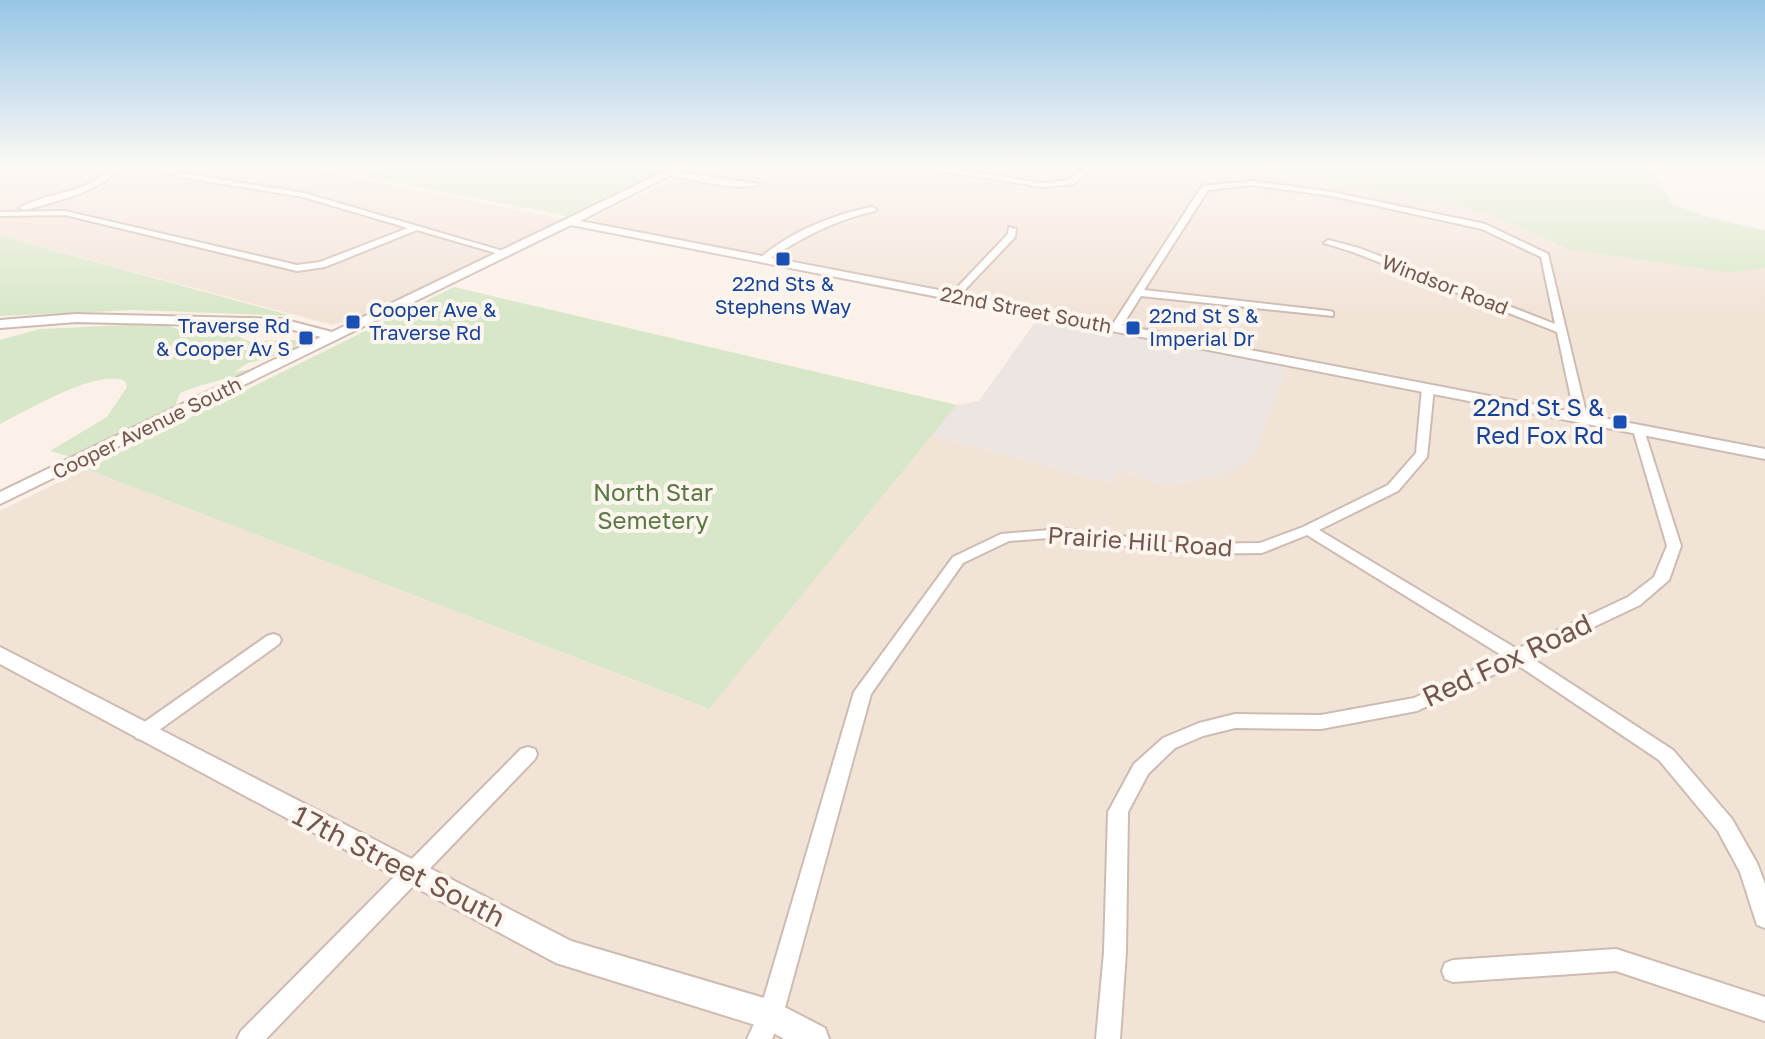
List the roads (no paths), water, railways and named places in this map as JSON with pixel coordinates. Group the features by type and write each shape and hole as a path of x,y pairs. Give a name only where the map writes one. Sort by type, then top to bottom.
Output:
{"street":[{"path":"75,215 297,268 322,265 415,228"},
{"path":"373,215 506,253"},
{"name":"Cooper Avenue South","path":"0,499 583,215"},
{"path":"763,259 809,228 842,215"},
{"path":"1116,327 1141,293 1188,215"},
{"path":"1432,215 1485,227 1520,241 1545,256 1581,417"},
{"name":"22nd Street South","path":"570,222 1765,454"},
{"path":"954,296 1012,235 1012,229"},
{"name":"Windsor Road","path":"1328,243 1356,250 1562,330"},
{"path":"1141,293 1329,314"},
{"path":"0,324 76,318 282,323 335,337"},
{"name":"Prairie Hill Road","path":"765,1027 863,692 958,560 1006,537 1062,533 1187,549 1262,548 1308,530 1393,488 1422,454 1428,388"},
{"name":"Red Fox Road","path":"1108,1039 1115,952 1118,812 1141,769 1169,743 1199,730 1235,721 1321,722 1417,704 1514,655 1634,601 1661,580 1674,546 1639,430"},
{"path":"1308,530 1514,655 1666,755 1725,825 1750,870 1765,918"},
{"path":"142,733 273,640"},
{"name":"17th Street South","path":"0,655 142,733 566,953 765,1027 814,1039"},
{"path":"249,1039 528,754"},
{"path":"1453,971 1616,960 1765,1009"}],"place":[{"name":"22nd Sts & Stephens Way","path":"783,259"},
{"name":"Cooper Ave & Traverse Rd","path":"353,322"},
{"name":"22nd St S & Imperial Dr","path":"1133,328"},
{"name":"Traverse Rd & Cooper Av S","path":"306,338"},
{"name":"22nd St S & Red Fox Rd","path":"1620,422"}],"park label":[{"name":"North Star Semetery","path":"653,507"}]}
